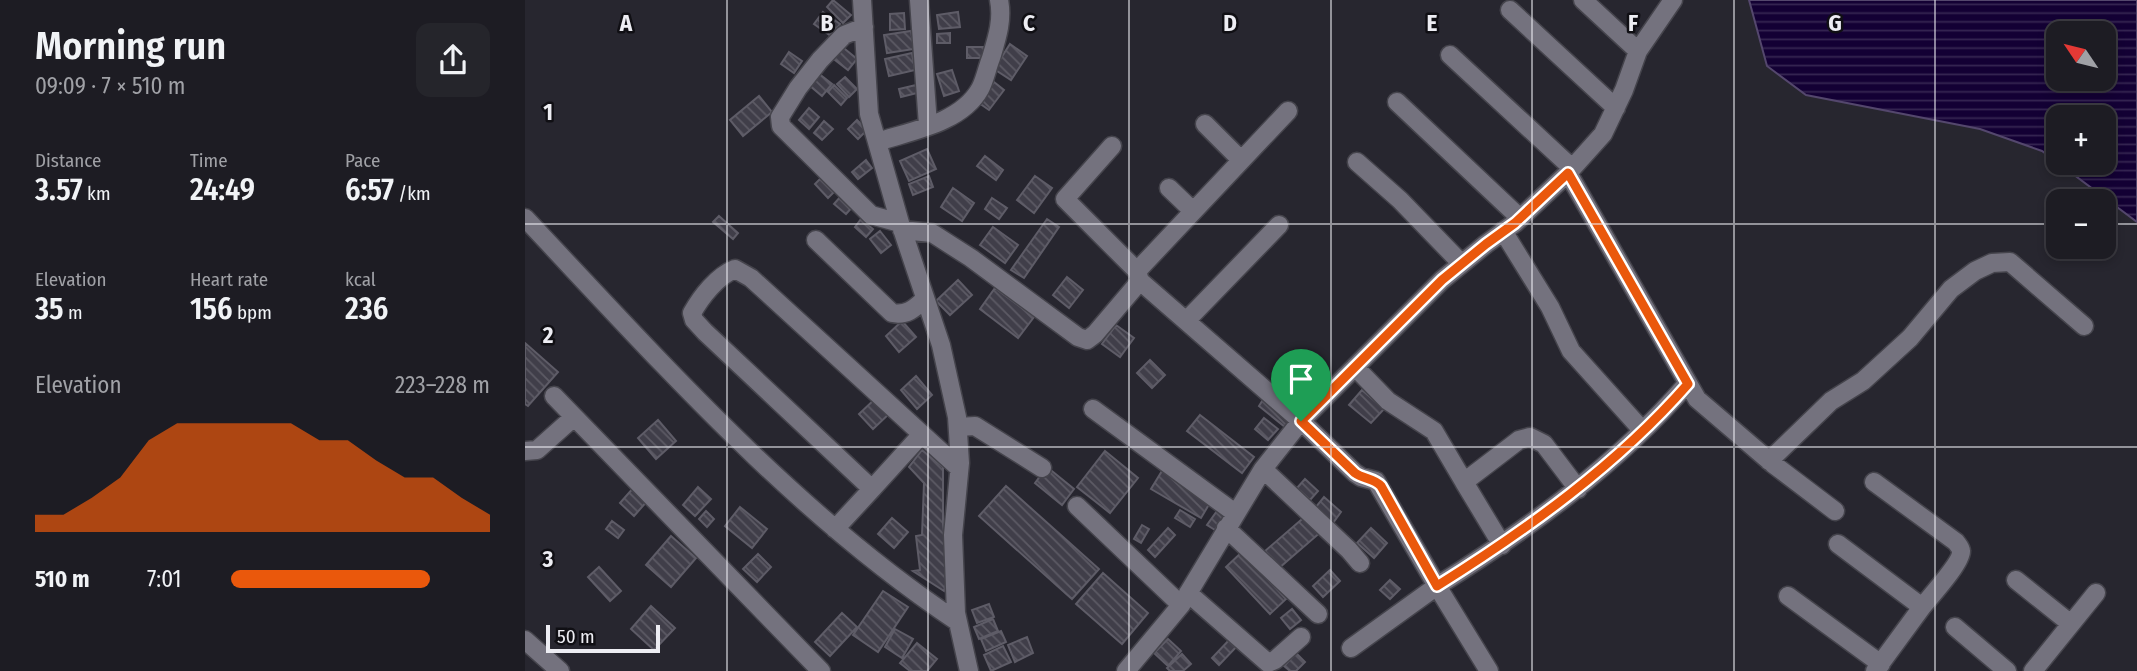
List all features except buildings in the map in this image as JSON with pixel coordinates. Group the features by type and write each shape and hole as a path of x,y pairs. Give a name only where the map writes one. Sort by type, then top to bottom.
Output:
{"street":[{"path":"862,0 869,114 901,227 941,345 958,427 959,468 953,535 956,613 969,671"},
{"path":"919,0 928,125"},
{"path":"1583,0 1638,51"},
{"path":"1126,671 1184,599 1263,469 1301,421 1461,263 1520,218 1603,134 1638,51 1673,0"},
{"path":"877,142 928,125 963,109 980,89 997,38 1004,2"},
{"path":"1510,10 1616,108"},
{"path":"864,27 844,35 820,60 780,117 781,126 871,215 901,227 932,233 971,258 1077,337 1087,340 1095,334 1193,211 1288,111"},
{"path":"1450,55 1570,170 1697,399 1769,461 1835,511"},
{"path":"1397,102 1520,218"},
{"path":"1205,124 1241,160"},
{"path":"1112,146 1065,199 1186,321 1301,421 1355,473 1377,481 1489,671"},
{"path":"1357,162 1400,200 1461,263"},
{"path":"1169,188 1193,211"},
{"path":"525,218 740,443 835,529 911,591 958,622"},
{"path":"1186,321 1279,225"},
{"path":"1503,231 1550,307 1571,351 1642,430"},
{"path":"816,240 892,313 900,315 911,311 925,299"},
{"path":"1769,461 1831,401 1863,382 1910,338 1951,289 1975,271 1992,263 2010,262 2084,326"},
{"path":"871,489 694,320 692,313 726,272 735,269 751,278 959,468"},
{"path":"1355,367 1388,401 1434,431 1502,545"},
{"path":"1351,648 1437,586 1502,545 1578,489 1688,384"},
{"path":"554,396 821,671"},
{"path":"1093,409 1231,521 1318,614"},
{"path":"525,450 537,450 574,416"},
{"path":"958,427 975,426 1042,468"},
{"path":"835,529 922,434"},
{"path":"1464,482 1519,440 1530,437 1543,444 1578,489"},
{"path":"1263,469 1360,563"},
{"path":"1788,596 1878,667 1955,565 1962,555 1956,542 1874,482"},
{"path":"1077,506 1184,599 1268,663 1301,637"},
{"path":"1838,544 1922,607"},
{"path":"2016,580 2071,624"},
{"path":"2033,671 2097,593"},
{"path":"1955,627 2007,671"},
{"path":"525,640 560,671"}],"shaded area":[{"path":"1749,0 2137,0 2137,222 2116,206 2116,189 2093,189 2074,175 2116,175 2116,105 2046,105 2046,154 1980,129 1806,95 1767,66"}],"route":[{"path":"1568,173 1688,384 1578,489 1502,545 1437,586 1377,481 1355,473 1301,421 1442,280 1515,223 1568,173"}]}
